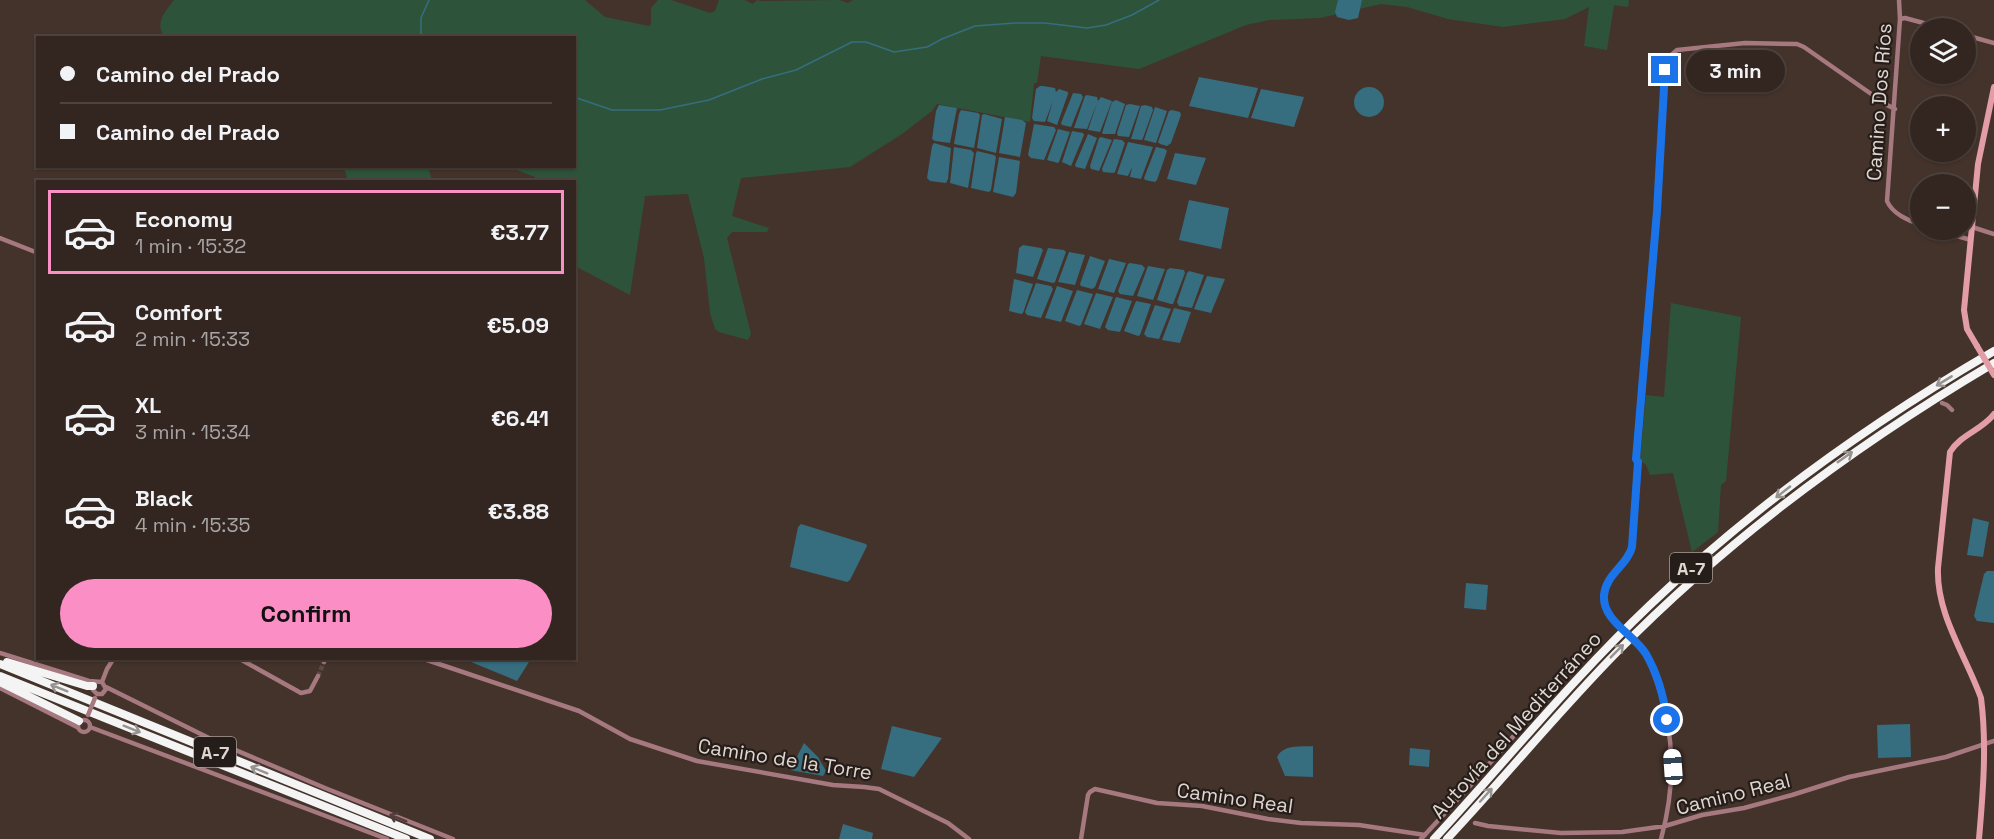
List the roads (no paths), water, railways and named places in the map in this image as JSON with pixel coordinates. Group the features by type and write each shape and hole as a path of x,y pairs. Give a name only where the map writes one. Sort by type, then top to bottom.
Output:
{"highway":[{"name":"Autovía del Mediterráneo","path":"1434,839 1599,656 1711,550 1790,486 1847,444 1905,405 1994,351"},
{"name":"Autovía del Mediterráneo","path":"1447,839 1578,692 1619,650 1729,547 1873,438 1913,411 1994,363"},
{"path":"0,662 87,686 100,683"},
{"name":"A-7","path":"0,662 430,839"},
{"name":"A-7","path":"0,676 406,839"},
{"path":"0,682 83,721"}],"main road":[{"path":"1976,185 1978,164 1994,87"},
{"path":"1971,240 1964,315 1967,329 1994,375"},
{"path":"1979,839 1983,777 1981,698 1941,603 1937,584 1950,452 1960,438 1986,422 1994,414"}],"street":[{"name":"Camino Dos Ríos","path":"1899,0 1895,109 1887,201 1892,209 1910,221"},
{"path":"1900,19 1910,19"},
{"path":"1976,38 1994,43"},
{"path":"1661,839 1665,826 1673,767 1665,706 1650,661 1641,647 1615,621 1606,607 1604,592 1610,578 1626,560 1632,547 1638,462 1636,459 1657,211 1664,75 1668,58 1677,50 1695,47 1720,47 1745,43 1797,44 1895,109"},
{"path":"1976,228 1994,234"},
{"path":"0,238 36,252"},
{"path":"1942,403 1952,410"},
{"path":"0,653 100,683 219,743 453,839"},
{"path":"96,696 94,692 113,660"},
{"path":"241,660 301,693 310,691 318,676"},
{"name":"Camino de la Torre","path":"427,660 579,711 630,739 688,758 745,771 833,785 879,789 948,824 969,839"},
{"path":"90,727 84,732 83,721 96,696 103,693 100,683"},
{"path":"0,688 83,721 90,727 387,839"},
{"path":"1423,837 1525,723"},
{"name":"Camino Real","path":"1475,823 1561,833 1622,832 1665,826 1702,815 1744,808 1849,777 1946,757 1994,741"},
{"name":"Camino Real","path":"1081,839 1088,795 1095,789 1156,803 1202,806 1301,823 1359,825 1423,837"}],"water":[{"path":"1338,0 1362,0 1358,18 1349,20 1337,17 1335,12"},
{"path":"1199,77 1258,88 1248,118 1189,106"},
{"path":"1040,86 1055,88 1056,92 1059,89 1068,92 1057,125 1047,121 1053,101 1045,122 1034,121 1032,118 1036,89"},
{"path":"1369,87 1375,88 1383,96 1383,108 1375,116 1369,117 1363,116 1355,108 1354,102 1355,96 1363,88"},
{"path":"1261,89 1304,97 1294,127 1251,118"},
{"path":"1073,93 1081,94 1083,97 1071,127 1061,123"},
{"path":"1087,95 1097,97 1098,101 1101,97 1112,101 1100,132 1088,130 1097,103 1087,129 1074,128"},
{"path":"1116,100 1125,104 1115,134 1103,134 1112,102"},
{"path":"939,105 957,108 950,143 932,139"},
{"path":"1126,105 1140,106 1129,137 1118,136"},
{"path":"1141,106 1152,107 1153,110 1143,138 1142,140 1131,139"},
{"path":"1155,107 1167,111 1156,143 1144,140"},
{"path":"961,110 980,115 974,148 954,144"},
{"path":"1169,111 1180,112 1181,115 1171,143 1167,146 1158,142"},
{"path":"984,114 1002,119 996,153 977,148"},
{"path":"1005,117 1026,123 1020,157 999,153"},
{"path":"1034,124 1054,127 1056,130 1044,160 1031,158 1028,155"},
{"path":"1058,129 1070,132 1058,163 1047,160"},
{"path":"1072,131 1084,135 1071,166 1062,162"},
{"path":"1088,134 1097,138 1085,169 1075,165"},
{"path":"1101,137 1112,140 1099,171 1091,169 1090,166"},
{"path":"1114,139 1125,143 1115,172 1103,172 1102,169"},
{"path":"1128,142 1153,147 1141,179 1130,177 1132,167 1128,176 1117,174"},
{"path":"934,143 951,148 946,183 930,181 927,178"},
{"path":"954,147 971,150 974,153 968,188 950,183"},
{"path":"1156,147 1167,151 1155,182 1144,178"},
{"path":"977,151 996,157 989,192 971,188"},
{"path":"1175,153 1206,158 1196,185 1167,179"},
{"path":"999,157 1020,161 1016,193 1013,197 993,192"},
{"path":"1189,200 1229,208 1221,249 1179,240"},
{"path":"1023,245 1043,250 1033,277 1016,273 1019,248"},
{"path":"1048,248 1066,252 1053,283 1037,279"},
{"path":"1069,252 1085,255 1075,285 1058,282"},
{"path":"1090,256 1105,261 1095,287 1092,289 1080,284"},
{"path":"1109,259 1126,263 1114,293 1098,289"},
{"path":"1130,263 1142,265 1145,268 1133,296 1120,294 1118,291"},
{"path":"1148,266 1165,269 1153,300 1137,296"},
{"path":"1170,268 1184,270 1185,273 1173,304 1157,300 1167,270"},
{"path":"1189,271 1204,275 1192,308 1179,306 1177,302"},
{"path":"1207,276 1225,279 1211,313 1194,309"},
{"path":"1014,279 1033,284 1021,314 1009,311"},
{"path":"1036,283 1051,286 1053,289 1041,318 1027,315 1025,312"},
{"path":"1057,286 1073,291 1061,322 1045,318"},
{"path":"1077,290 1093,294 1079,326 1065,321"},
{"path":"1096,293 1113,297 1100,329 1084,324"},
{"path":"1116,297 1132,301 1120,332 1108,330 1105,327"},
{"path":"1136,301 1151,304 1138,336 1124,331"},
{"path":"1155,305 1171,309 1159,339 1147,337 1144,334"},
{"path":"1174,308 1191,312 1180,343 1162,340"},
{"path":"1973,518 1989,522 1983,557 1967,555"},
{"path":"801,524 866,544 850,580 847,582 790,567 798,527"},
{"path":"1987,571 1994,571 1994,623 1977,621 1974,616 1984,574"},
{"path":"1466,583 1488,585 1486,610 1464,608"},
{"path":"471,660 527,660 529,662 517,681 471,662"},
{"path":"1910,724 1911,757 1878,758 1877,725"},
{"path":"892,726 942,738 914,777 881,769"},
{"path":"804,743 818,757 826,771 823,776 790,770"},
{"path":"1313,746 1313,777 1285,776 1277,757 1280,753 1292,747"},
{"path":"1410,748 1430,750 1429,767 1409,765"},
{"path":"843,824 873,833 872,839 839,839"}],"waterway":[{"path":"423,36 421,18 429,0"},
{"path":"576,98 612,110 660,110 709,100 762,79 796,70 852,42 866,42 894,52 927,47 975,26 1045,23 1087,28 1106,25 1132,15 1159,0"}],"tunnel":[{"path":"318,676 324,662"}]}
